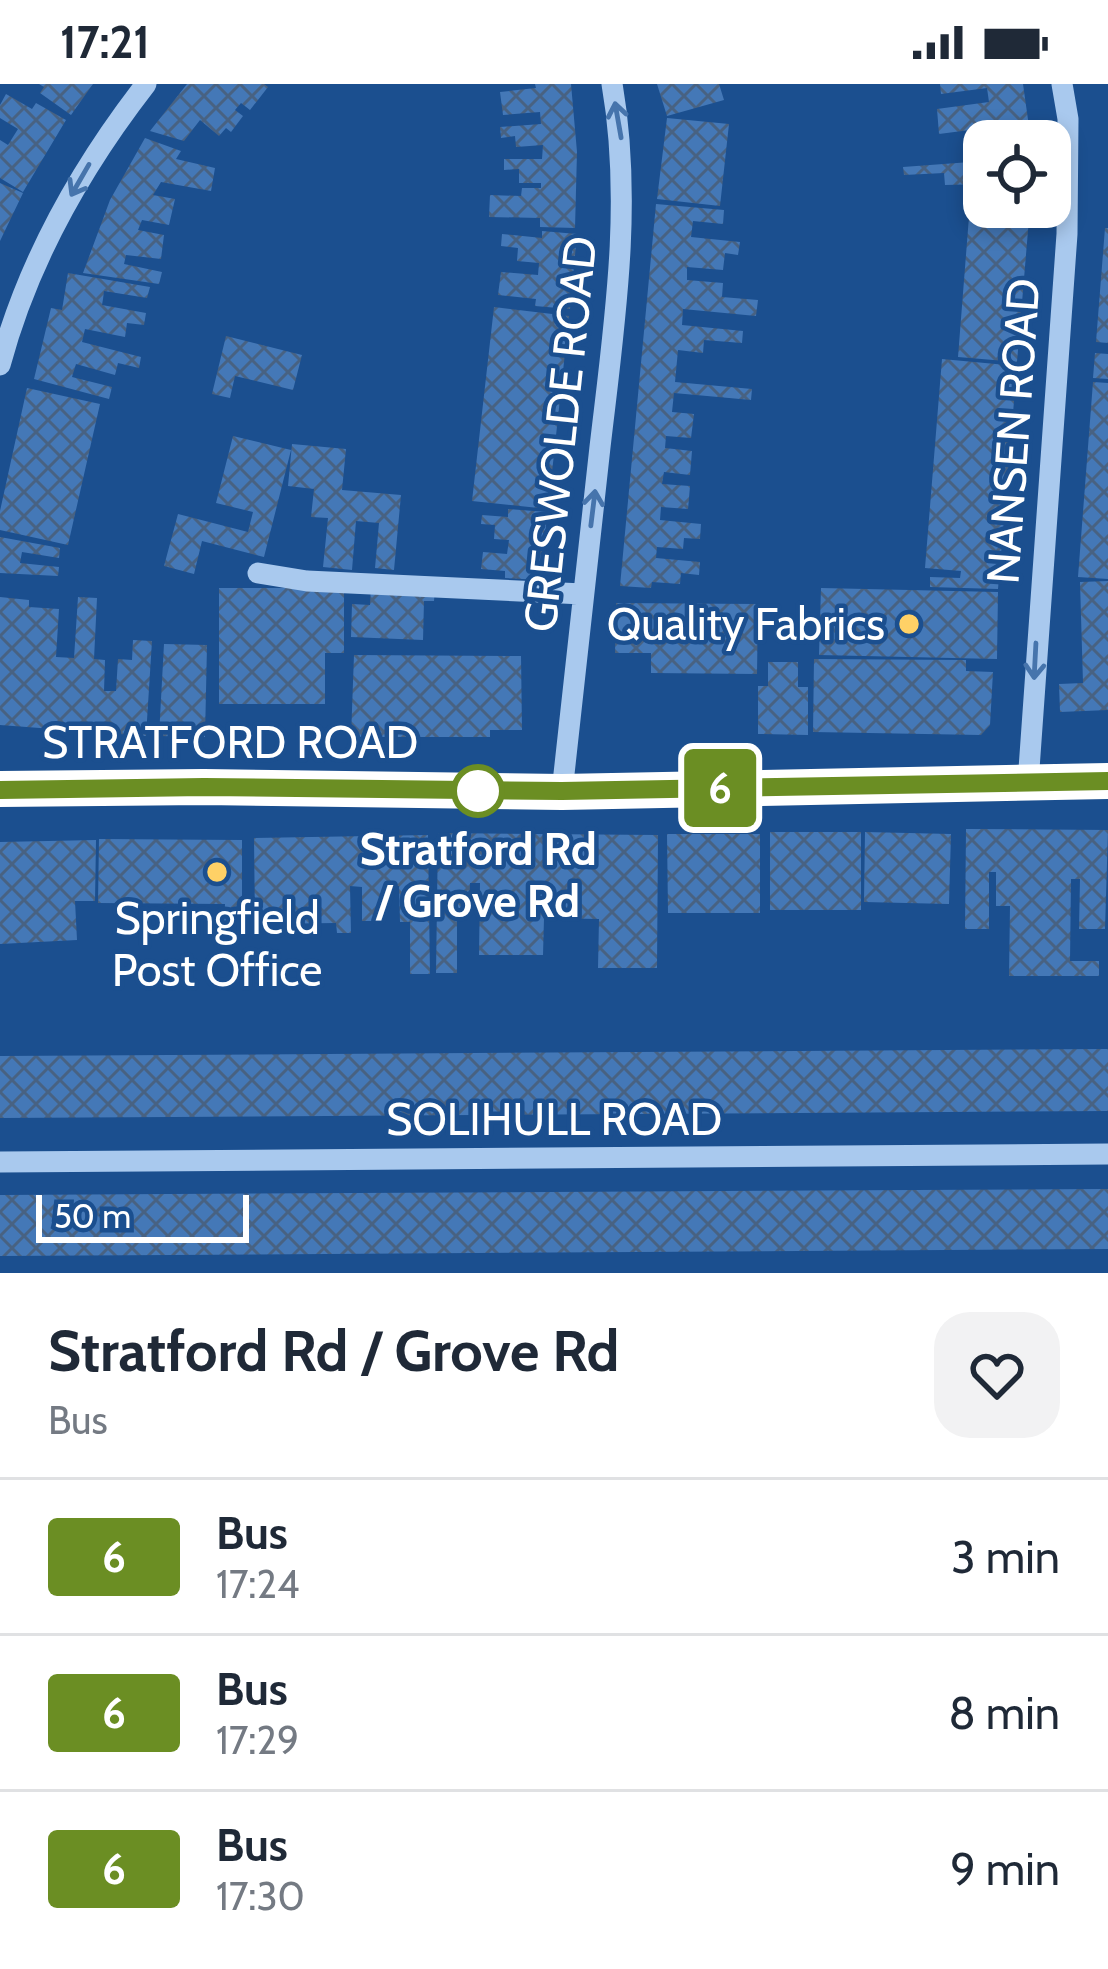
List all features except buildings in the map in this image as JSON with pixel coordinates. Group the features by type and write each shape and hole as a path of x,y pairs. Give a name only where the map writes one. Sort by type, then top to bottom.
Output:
{"highway":[{"name":"STRATFORD ROAD","path":"0,789 562,791 1108,781"}],"street":[{"path":"0,365 36,260 105,138 146,84"},
{"name":"GRESWOLDE ROAD","path":"562,791 609,373 622,208 622,142 612,84"},
{"name":"NANSEN ROAD","path":"1028,784 1066,234 1068,119 1061,84"},
{"path":"258,573 307,581 583,594"},
{"name":"SOLIHULL ROAD","path":"0,1162 1108,1154"}],"bus line":[{"name":"6","path":"0,790 562,791 1108,781"}],"place":[{"name":"Quality Fabrics","path":"909,624"},
{"name":"Stratford Rd / Grove Rd","path":"478,791"},
{"name":"Springfield Post Office","path":"217,872"}]}
